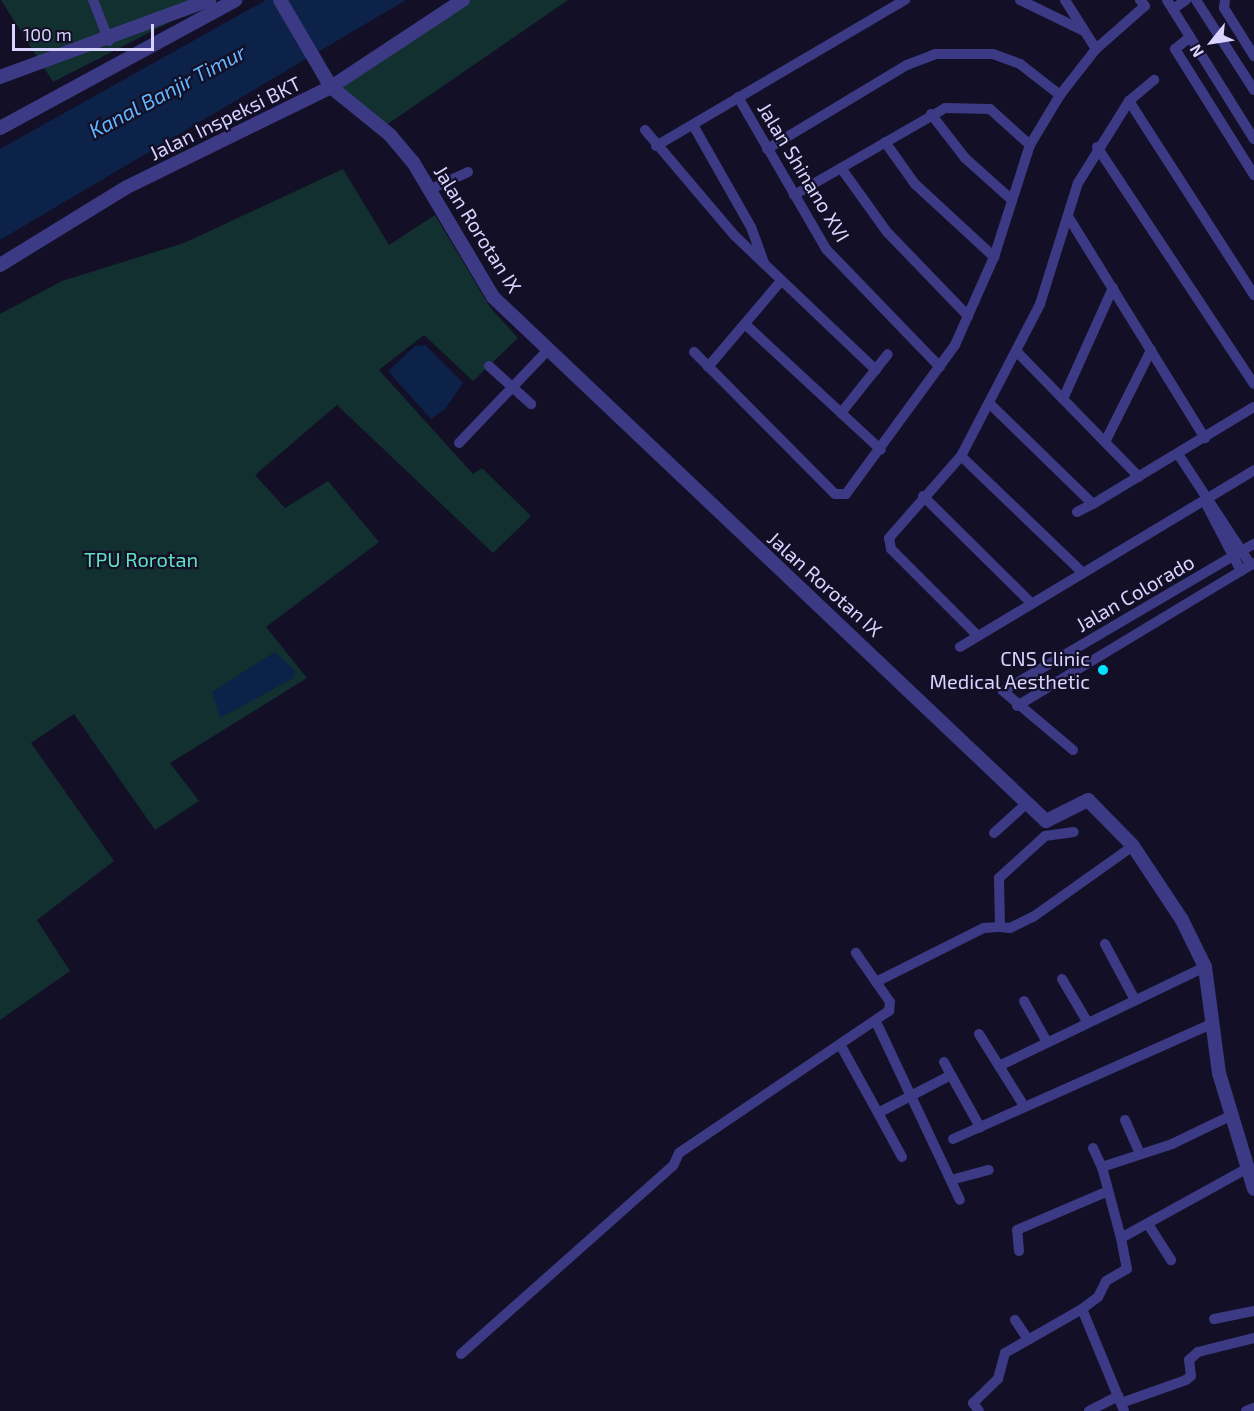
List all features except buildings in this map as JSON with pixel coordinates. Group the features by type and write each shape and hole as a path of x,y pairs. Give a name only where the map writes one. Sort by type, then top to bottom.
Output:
{"street":[{"path":"93,0 107,36"},
{"path":"0,77 209,0"},
{"path":"0,128 236,0"},
{"name":"Jalan Rorotan IX","path":"280,0 328,82 396,142 429,190 493,297 547,351 1049,823 1079,802 1091,802 1133,846 1182,920 1204,967 1209,1025 1230,1116 1248,1162 1254,1189"},
{"name":"Jalan Inspeksi BKT","path":"0,265 127,187 328,82 463,0"},
{"path":"656,146 738,97 881,4 905,0"},
{"path":"1020,0 1084,31"},
{"path":"1065,0 1096,49"},
{"path":"1186,0 1170,4 1254,139"},
{"path":"1196,0 1254,90"},
{"path":"1225,0 1224,8 1254,56"},
{"path":"694,352 838,496 849,492 940,367 968,316 994,257 1030,145 1060,95 1096,49 1146,2"},
{"path":"1190,37 1174,49 1254,175"},
{"path":"767,149 908,64 936,54 993,54 1020,64 1060,95"},
{"path":"978,636 889,544 890,535 961,456 1018,353 1069,218 1078,183 1097,147 1129,101 1154,80"},
{"name":"Jalan Shinano XVI","path":"738,97 826,249 940,367"},
{"path":"1129,101 1254,295"},
{"path":"794,195 931,114 969,105 990,109 1030,145"},
{"path":"931,114 966,158 1012,200"},
{"path":"693,125 751,227 765,265"},
{"path":"645,130 656,146 765,265 876,370"},
{"path":"885,142 915,184 994,257"},
{"path":"1097,147 1254,384"},
{"path":"842,168 887,232 968,316"},
{"path":"429,190 468,172"},
{"path":"1069,218 1205,438"},
{"path":"708,367 781,281"},
{"path":"1063,399 1113,288"},
{"path":"745,324 881,450"},
{"path":"1105,442 1151,350"},
{"path":"459,443 547,351"},
{"path":"1018,353 1139,477"},
{"path":"841,413 888,354"},
{"path":"489,366 531,404"},
{"path":"989,403 1093,504"},
{"path":"1077,512 1254,407"},
{"path":"1178,454 1204,495 1244,550 1249,566"},
{"path":"961,456 1082,572"},
{"path":"960,647 1204,495 1254,470"},
{"path":"1204,495 1233,556 1249,566"},
{"path":"923,496 1030,602"},
{"name":"Jalan Colorado","path":"1249,566 1017,706 1003,691 1254,544"},
{"path":"1017,706 1073,750"},
{"path":"994,833 1027,803"},
{"path":"1000,927 999,878 1045,836 1074,832"},
{"path":"876,982 981,929 1010,928 1033,917 1133,846"},
{"path":"1105,945 1135,1000"},
{"path":"461,1354 673,1166 679,1153 889,1011 891,1004 856,953"},
{"path":"999,1066 1204,967"},
{"path":"1062,979 1088,1023"},
{"path":"1024,1001 1047,1042"},
{"path":"953,1139 1209,1025"},
{"path":"878,1026 960,1200"},
{"path":"979,1034 1024,1106"},
{"path":"841,1046 902,1156"},
{"path":"944,1062 980,1127"},
{"path":"878,1113 951,1075"},
{"path":"1102,1167 1139,1152 1172,1144 1230,1116"},
{"path":"1125,1120 1139,1152"},
{"path":"979,1411 973,1403 998,1380 1000,1359 1027,1338 1082,1309 1099,1296 1106,1281 1128,1266 1106,1192 1102,1167 1093,1148"},
{"path":"1121,1238 1148,1224 1248,1162"},
{"path":"951,1180 988,1170"},
{"path":"1019,1251 1017,1230 1106,1192"},
{"path":"1148,1224 1171,1260"},
{"path":"1082,1309 1121,1403"},
{"path":"1214,1319 1254,1311"},
{"path":"1015,1320 1027,1338"},
{"path":"1089,1411 1121,1403 1186,1380 1189,1360 1198,1352 1254,1338"},
{"path":"1246,1411 1254,1408"}],"green space":[{"path":"1,0 213,0 53,82"},
{"path":"461,0 568,0 382,128 331,87"},
{"name":"TPU Rorotan","path":"343,169 389,245 435,215 490,307 518,338 473,381 424,335 379,370 473,474 482,468 531,516 493,553 337,405 255,475 285,508 328,481 379,542 266,627 307,678 170,763 199,801 155,830 74,714 31,743 114,861 37,920 70,971 0,1020 0,314 62,281 184,243"}],"water":[{"name":"Kanal Banjir Timur","path":"266,0 406,0 0,240 0,149"},
{"path":"425,345 463,383 445,409 431,419 388,371 415,346"},
{"path":"275,652 295,671 294,678 220,718 212,692"}],"place":[{"name":"CNS Clinic Medical Aesthetic","path":"1103,670"}]}
